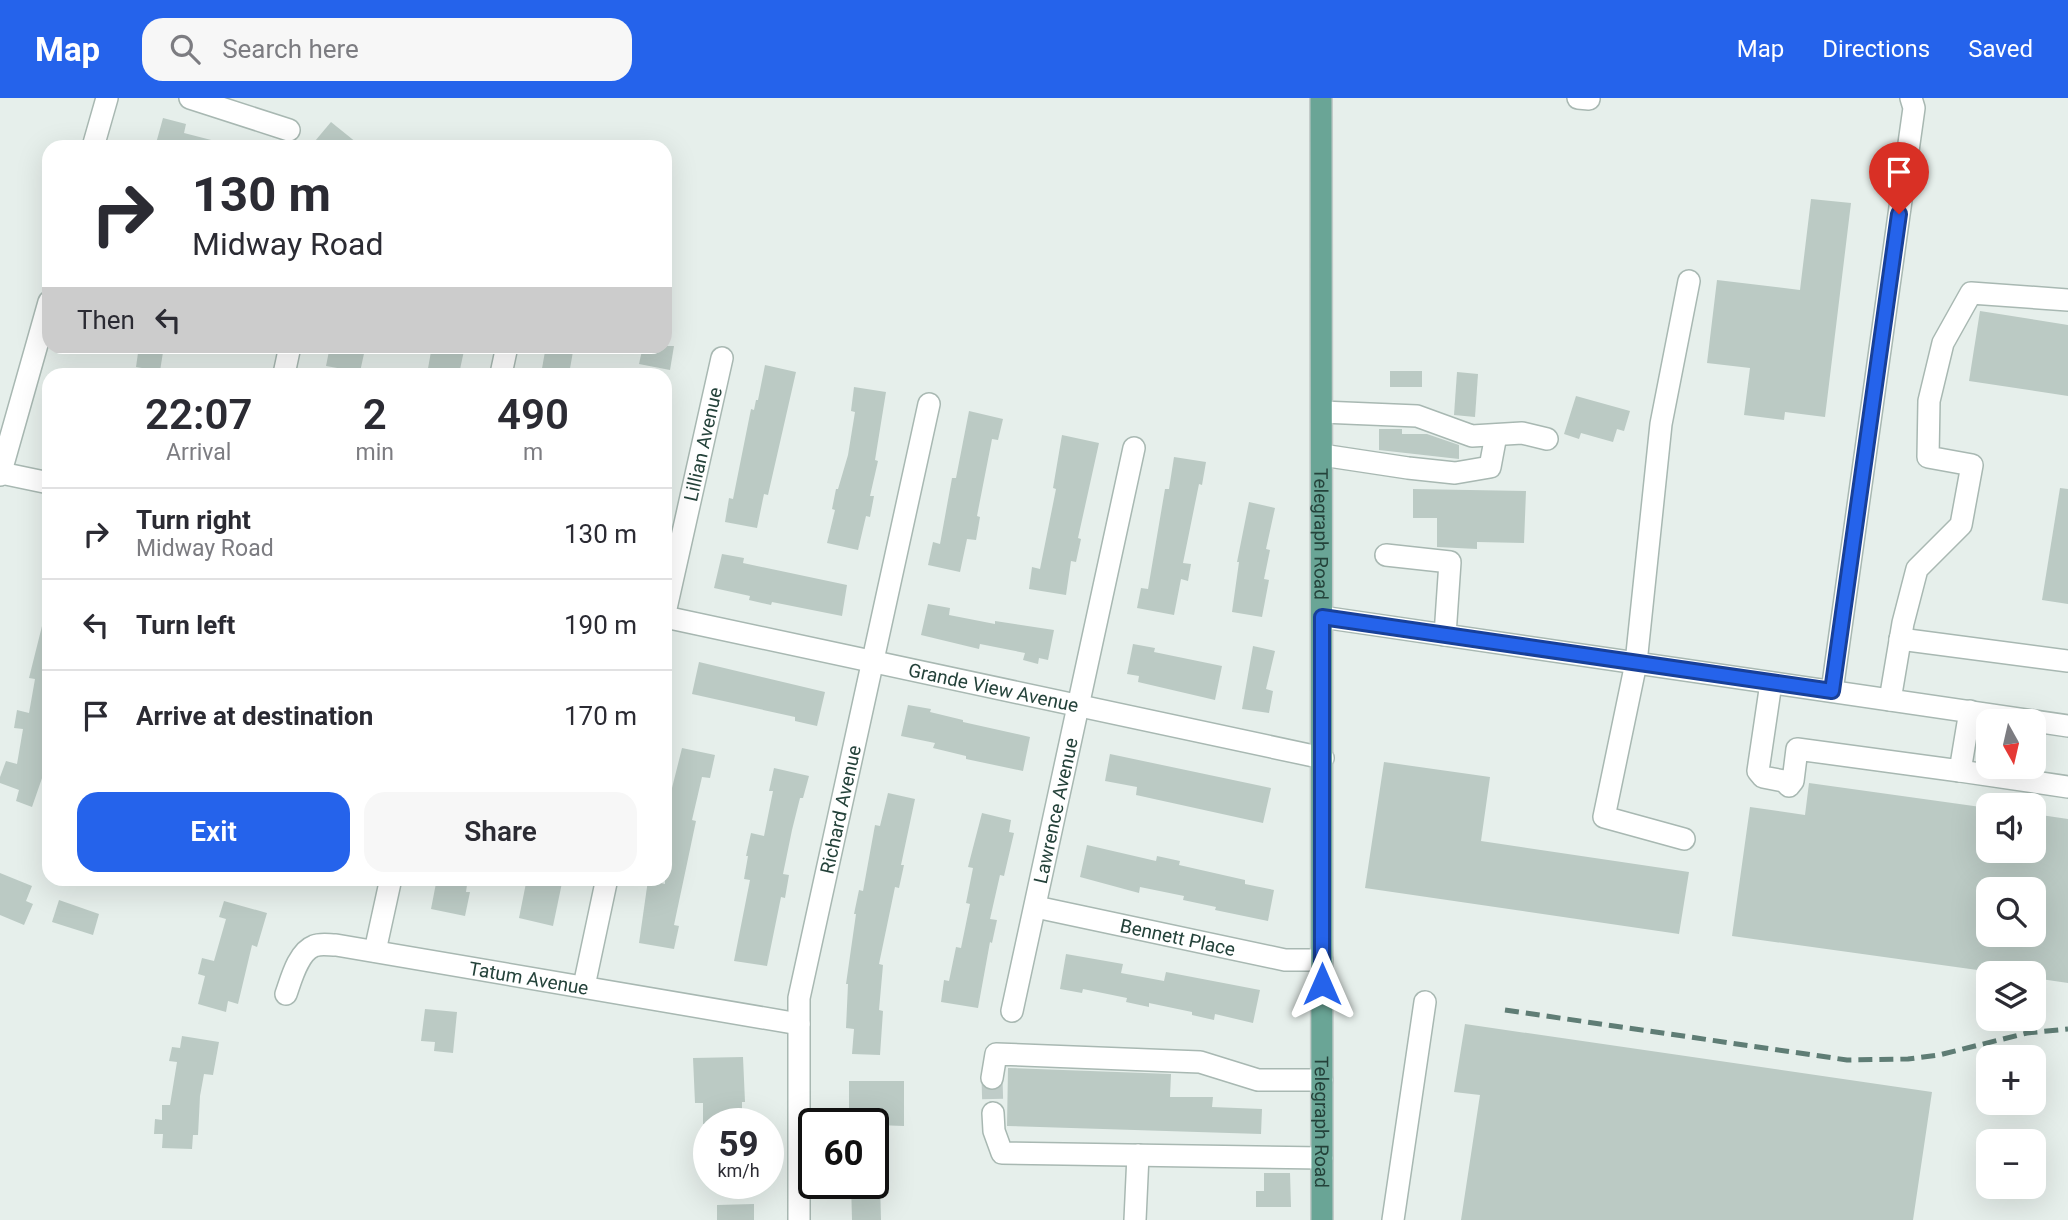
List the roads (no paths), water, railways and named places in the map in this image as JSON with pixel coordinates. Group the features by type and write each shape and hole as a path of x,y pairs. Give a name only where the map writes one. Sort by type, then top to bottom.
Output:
{"main road":[{"name":"Telegraph Road","path":"1321,98 1322,1220"}],"street":[{"path":"95,140 107,98"},
{"path":"190,98 289,130"},
{"path":"1832,691 1914,108 1911,98"},
{"path":"1684,839 1604,817 1636,663 1661,424 1689,281"},
{"path":"1890,700 1900,639 1917,569 1961,525 1972,465 1928,457 1929,401 1943,343 1971,293 2068,300"},
{"path":"42,327 0,474 42,482"},
{"name":"Lillian Avenue","path":"672,583 722,358"},
{"name":"Richard Avenue","path":"799,1220 799,998 929,404"},
{"path":"1322,412 1416,415 1472,436 1522,433 1547,439"},
{"path":"1322,455 1455,472 1490,467 1496,435"},
{"name":"Lawrence Avenue","path":"1012,1011 1134,448"},
{"path":"1385,555 1450,562 1445,635"},
{"name":"Grande View Avenue","path":"672,617 1322,758"},
{"path":"1322,617 2068,726"},
{"path":"1900,639 2068,662"},
{"path":"1771,682 1758,771 1763,777 1792,785 1797,749 2068,787"},
{"path":"1960,771 1970,711"},
{"path":"375,951 389,886"},
{"path":"584,986 605,886"},
{"name":"Bennett Place","path":"1036,907 1285,960 1322,960"},
{"name":"Tatum Avenue","path":"286,994 302,957 314,946 336,945 799,1024"},
{"path":"1393,1220 1425,1002"},
{"path":"992,1078 996,1054 1200,1062 1258,1080 1322,1080"},
{"path":"993,1113 993,1131 1002,1153 1322,1158"},
{"path":"1135,1220 1138,1155"}],"tunnel":[{"path":"992,1078 993,1113"}],"railway":[{"path":"1505,1010 1847,1060 1908,1059 1939,1055 2027,1033 2068,1029"}]}
